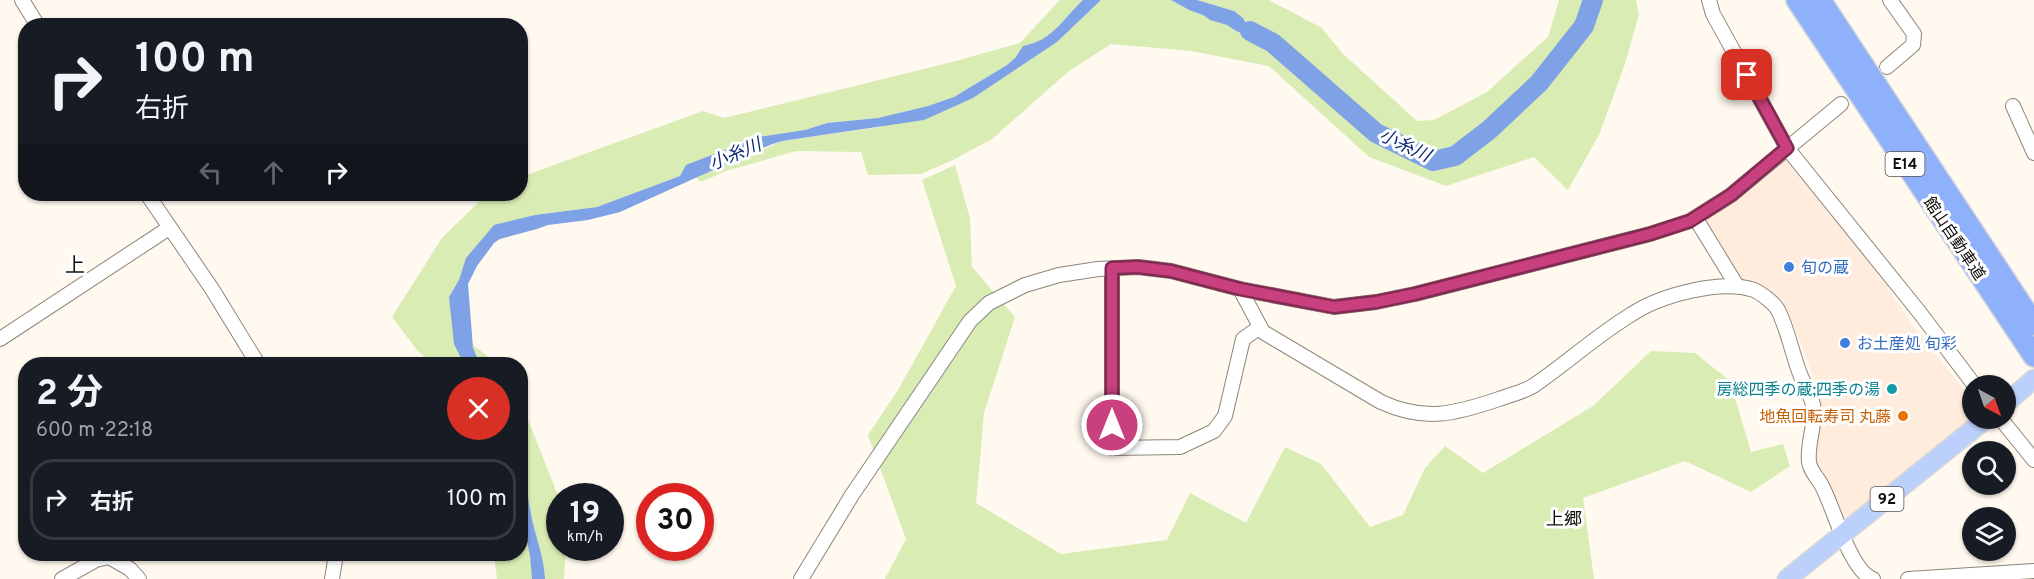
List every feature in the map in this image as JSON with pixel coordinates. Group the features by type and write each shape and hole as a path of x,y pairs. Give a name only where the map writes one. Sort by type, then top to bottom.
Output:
{"highway":[{"name":"館山自動車道","path":"1797,0 2028,318"},
{"name":"館山自動車道","path":"1820,0 2028,318 2034,356"}],"main road":[{"path":"2016,394 2034,379"},
{"name":"92","path":"1787,579 1973,429"}],"street":[{"path":"22,0 33,18"},
{"path":"1709,0 1713,14 1787,148 1920,313 1967,375"},
{"path":"1887,67 1913,45 1914,34 1890,0"},
{"path":"801,579 852,495 970,321 989,303 1025,285 1059,275 1138,267 1171,271 1240,289 1334,307 1415,294 1650,234 1696,219 1731,195 1841,104"},
{"path":"2013,106 2034,153"},
{"path":"152,201 212,289 254,357"},
{"path":"1696,219 1737,286"},
{"path":"0,339 169,228"},
{"path":"1112,268 1112,447 1180,447 1214,431 1225,416 1243,339 1260,327"},
{"path":"1240,289 1263,332 1381,402 1400,411 1418,414 1440,414 1470,409 1530,387 1633,313 1685,293 1713,286 1737,286 1757,291 1777,308 1800,376 1812,403 1814,412 1808,460 1810,468 1822,486 1856,564 1867,577 1873,579"},
{"path":"2009,429 2034,460"},
{"path":"62,579 93,561"},
{"path":"116,561 130,569 139,579"},
{"path":"332,579 335,561"},
{"path":"1908,579 2034,571"}],"shaded area":[{"path":"1785,158 1889,285 1888,288 1916,330 1962,387 1962,428 1845,526 1812,460 1820,393 1787,309 1770,292 1743,283 1703,222 1705,218"}],"green space":[{"path":"1060,0 1083,0 1050,34 1024,46 1007,65 954,97 878,118 827,123 805,130 758,137 737,144 762,150 782,141 880,127 951,107 973,98 1057,42 1101,0 1171,0 1236,31 1271,41 1248,27 1243,18 1234,11 1197,0 1269,0 1322,28 1342,53 1417,121 1434,120 1487,92 1548,37 1559,0 1636,0 1639,14 1625,64 1599,135 1568,190 1534,157 1446,186 1369,157 1269,66 1191,51 1111,44 1069,71 992,139 921,174 868,175 861,152 796,151 726,171 701,182 686,166 680,176 597,207 535,215 466,259 457,333 489,357 424,357 392,317 442,238 480,201 528,201 528,174 703,111 724,118 1020,43"},
{"path":"955,165 970,218 972,267 1015,317 984,413 976,503 1061,554 1167,540 1190,493 1246,523 1285,447 1321,464 1370,527 1403,515 1425,468 1445,446 1483,473 1593,406 1651,351 1695,353 1730,381 1751,452 1783,444 1790,466 1751,492 1685,461 1583,498 1594,579 885,579 906,539 868,435 898,390 956,286 922,180"},
{"path":"528,420 553,483 546,483 546,561 565,561 564,579 497,579 495,561 528,561"}],"water":[{"path":"1083,0 1101,0 1057,42 973,98 924,120 782,141 620,212 588,220 548,225 500,239 494,243 477,266 468,284 473,348 477,357 460,357 454,344 449,297 459,280 466,258 494,225 535,215 597,207 680,176 686,165 758,137 805,130 827,123 878,118 954,97 1007,65 1023,46 1042,39"},
{"path":"1171,0 1197,0 1234,11 1243,18 1248,27 1273,43 1236,31"},
{"path":"528,498 545,579 532,579"}],"waterway":[{"name":"小糸川","path":"1250,31 1273,43 1376,133 1433,161 1455,156 1489,130 1539,83 1584,26 1593,0"}],"place":[{"name":"旬の蔵","path":"1789,267"},
{"name":"お土産処 旬彩","path":"1845,343"},
{"name":"房総四季の蔵;四季の湯","path":"1892,389"},
{"name":"地魚回転寿司 丸藤","path":"1903,416"}],"district":[{"name":"上","path":"75,265"},
{"name":"上郷","path":"1564,519"}],"route":[{"path":"1112,425 1112,268 1138,267 1171,271 1240,289 1334,307 1415,294 1650,234 1696,219 1731,195 1787,148 1747,75"}]}
